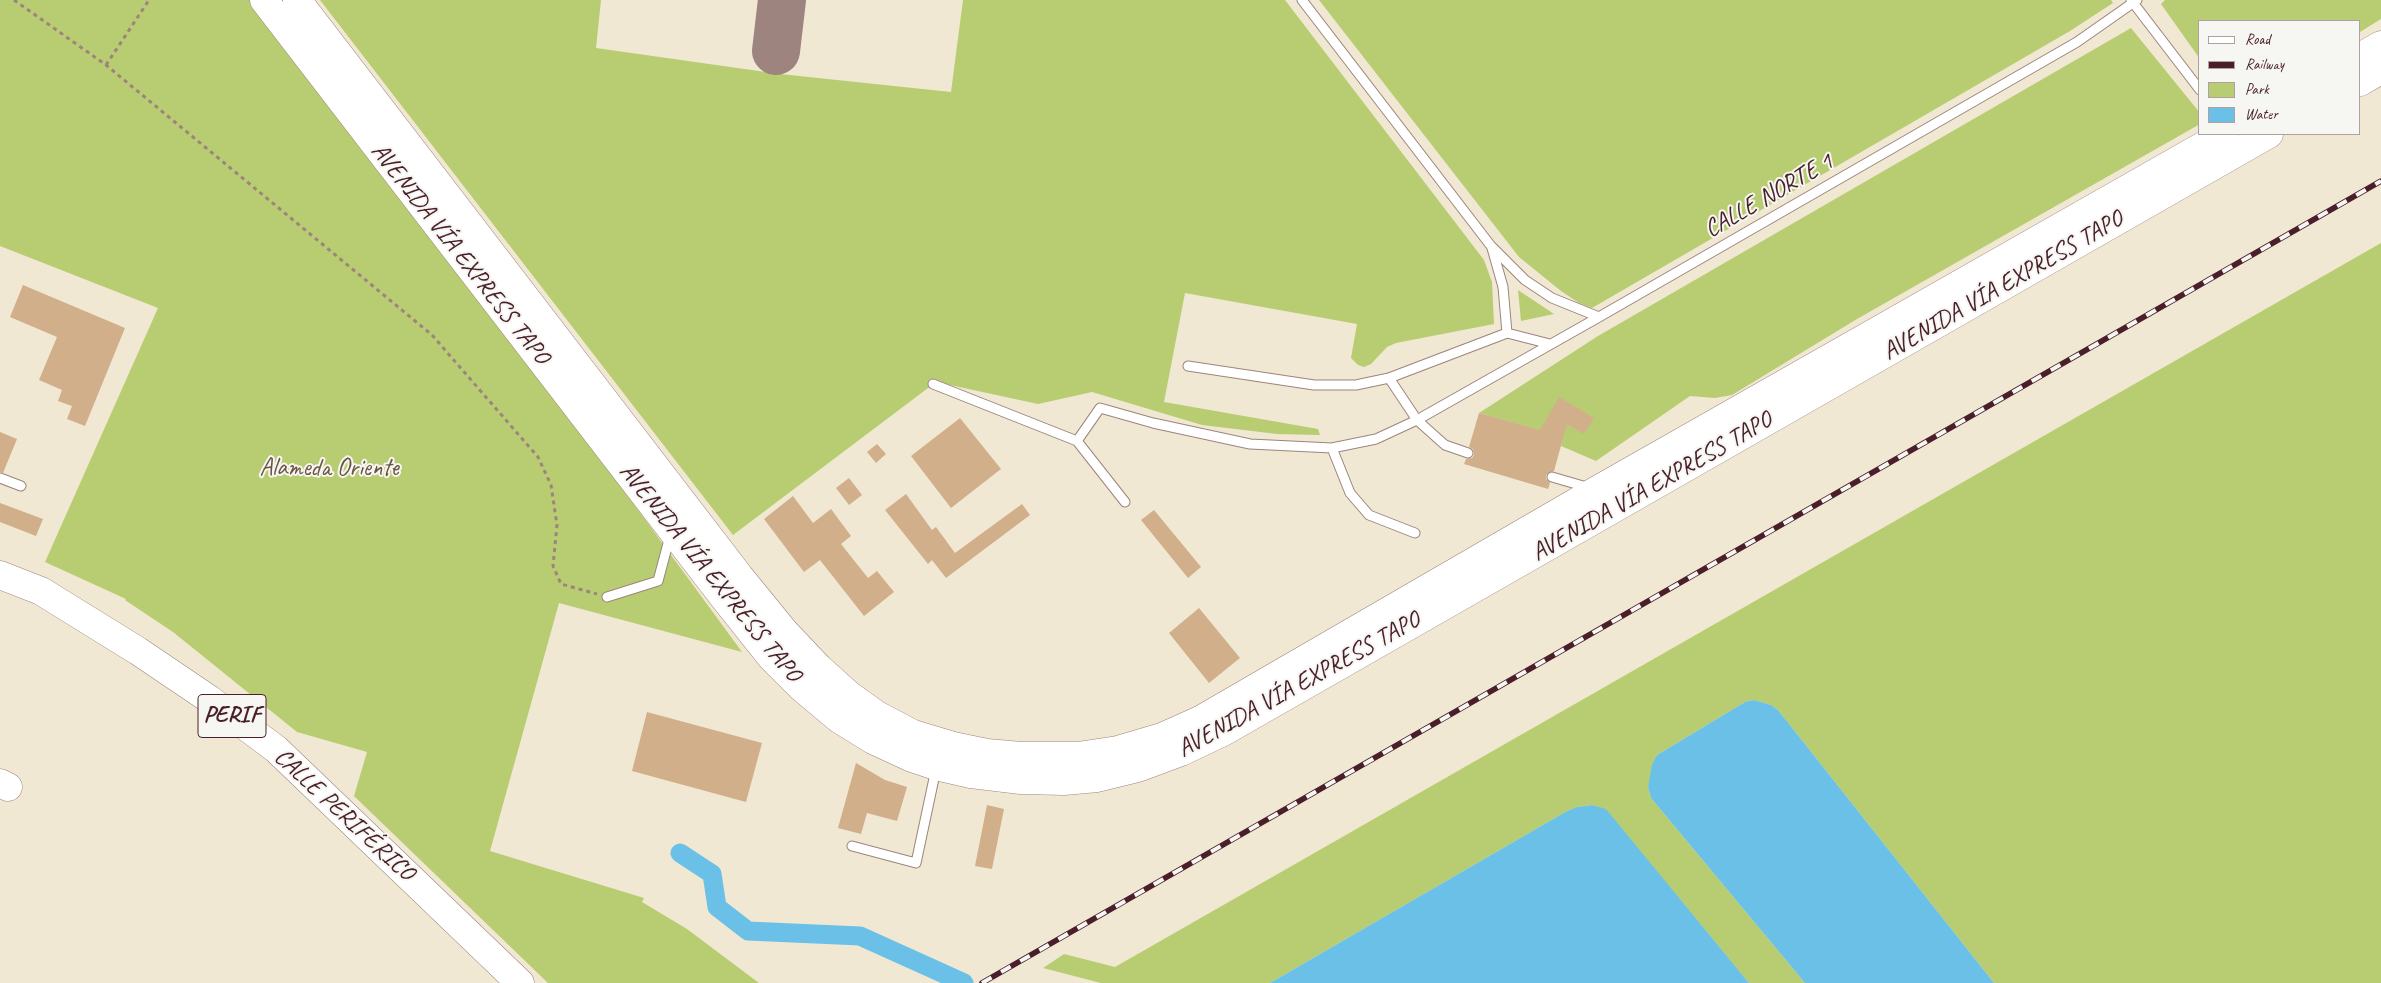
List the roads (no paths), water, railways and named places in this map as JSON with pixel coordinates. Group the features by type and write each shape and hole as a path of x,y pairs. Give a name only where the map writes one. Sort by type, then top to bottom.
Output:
{"main road":[{"name":"AVENIDA VÍA EXPRESS TAPO","path":"264,0 771,657 802,688 838,719 873,740 912,758 936,766 971,774 1011,779 1064,781 1097,778 1138,768 1182,752 1223,732 2267,135"},
{"name":"AVENIDA VÍA EXPRESS TAPO","path":"297,0 784,631 848,695 877,715 913,734 952,746 987,753 1049,757 1078,756 1118,750 1162,737 1200,720 1597,490 2222,135"},
{"path":"2361,56 2381,45"},
{"path":"2361,81 2381,70"},
{"name":"CALLE PERIFÉRICO","path":"0,575 41,591 138,650 210,699 276,749 520,983"}],"lane":[{"path":"1302,0 1491,246 1524,280 1552,298 1599,317"},
{"path":"2134,1 2198,87"},
{"name":"CALLE NORTE 1","path":"1077,441 1100,408 1153,423 1250,444 1332,448 1376,439 1417,420 1599,317 2077,42 2134,1"},
{"path":"1491,246 1504,287 1507,333"},
{"path":"1188,366 1314,384 1356,385 1389,378 1507,333 1550,344"},
{"path":"1389,378 1417,420 1445,444 1468,453"},
{"path":"933,384 1077,441 1125,502"},
{"path":"1332,448 1350,494 1369,514 1415,533"},
{"path":"1552,477 1630,499"},
{"path":"0,478 21,486"},
{"path":"607,597 658,581 672,529"},
{"path":"852,846 916,863 936,766"}],"water":[{"path":"1754,700 1771,705 1778,710 1994,983 1805,983 1651,798 1648,787 1652,765 1657,755 1745,702"},
{"path":"1592,805 1606,809 1749,983 1270,983 1567,811 1577,807"}],"waterway":[{"path":"680,853 712,874 717,907 748,931 860,936 964,983"}],"railway":[{"path":"982,983 2381,181"}],"park label":[{"name":"Alameda Oriente","path":"329,468"}]}
